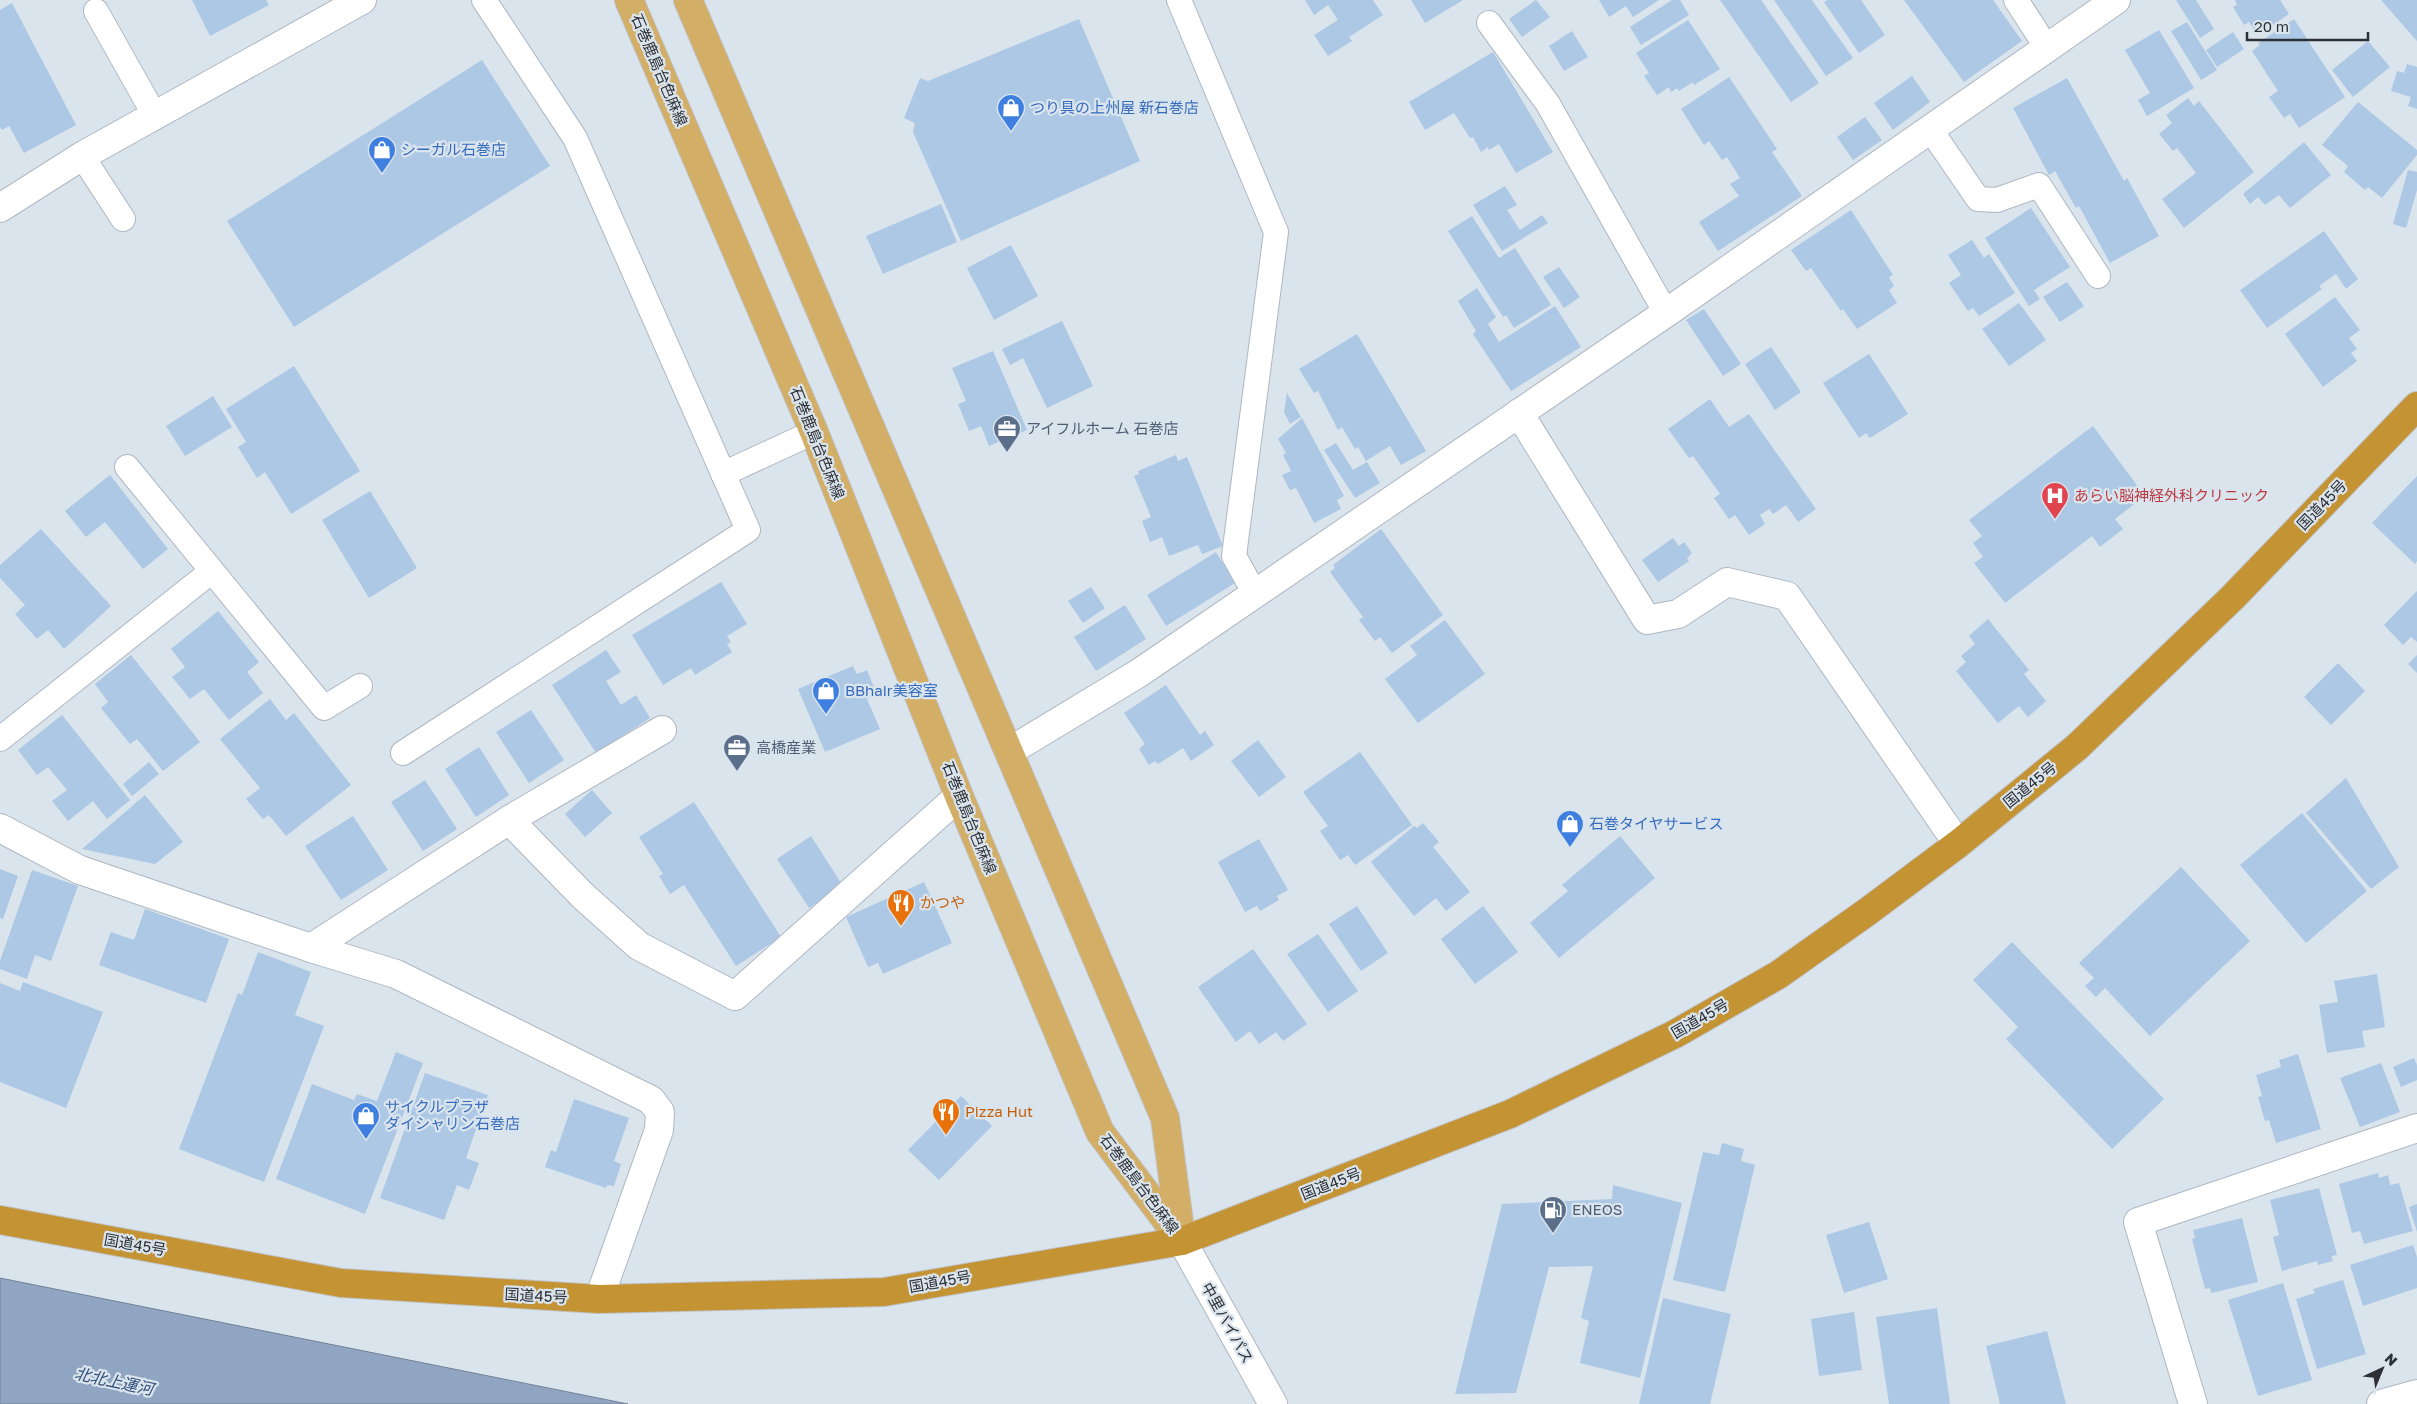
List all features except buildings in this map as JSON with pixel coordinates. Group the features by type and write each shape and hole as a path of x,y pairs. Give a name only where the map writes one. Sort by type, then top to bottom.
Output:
{"highway":[{"name":"国道45号","path":"0,1220 341,1283 599,1299 884,1292 1182,1241 1510,1114 1676,1034 1778,975 1958,844 2077,747 2233,597 2417,406"}],"main road":[{"name":"石巻鹿島台色麻線","path":"630,0 814,432 959,796 1100,1132 1182,1241"},
{"name":"石巻鹿島台色麻線","path":"688,0 1165,1118 1182,1241"}],"street":[{"path":"0,208 82,156 362,0"},
{"path":"1010,751 1139,673 1666,313 2116,0"},
{"path":"1519,413 1647,620 1678,614 1727,582 1787,596 1958,844"},
{"path":"311,948 509,820 662,730"},
{"path":"509,820 583,896 639,946 735,996 959,796"},
{"path":"0,828 80,870 311,948 396,974 652,1100 660,1112 659,1130 599,1299"},
{"path":"2192,1404 2138,1222 2417,1128"},
{"name":"中里バイパス","path":"1182,1241 1273,1404"},
{"path":"2381,1404 2417,1394"}],"lane":[{"path":"403,753 748,530 575,138 484,0"},
{"path":"1179,0 1276,232 1234,556 1255,594"},
{"path":"2016,0 2047,48"},
{"path":"96,11 154,116"},
{"path":"1489,23 1548,104 1666,313"},
{"path":"1930,129 1978,199 1997,200 2039,186 2098,276"},
{"path":"82,156 123,219"},
{"path":"723,474 814,432"},
{"path":"127,467 324,708 360,686"},
{"path":"0,739 212,571"}],"water":[{"name":"北北上運河","path":"0,1278 628,1404 0,1404"}],"place":[{"name":"つり具の上州屋 新石巻店","path":"1011,132"},
{"name":"シーガル石巻店","path":"382,174"},
{"name":"アイフルホーム 石巻店","path":"1007,453"},
{"name":"あらい脳神経外科クリニック","path":"2055,520"},
{"name":"BBhair美容室","path":"826,715"},
{"name":"高橋産業","path":"737,772"},
{"name":"石巻タイヤサービス","path":"1570,848"},
{"name":"かつや","path":"901,927"},
{"name":"Pizza Hut","path":"946,1136"},
{"name":"サイクルプラザ ダイシャリン石巻店","path":"366,1140"},
{"name":"ENEOS","path":"1553,1234"}]}
